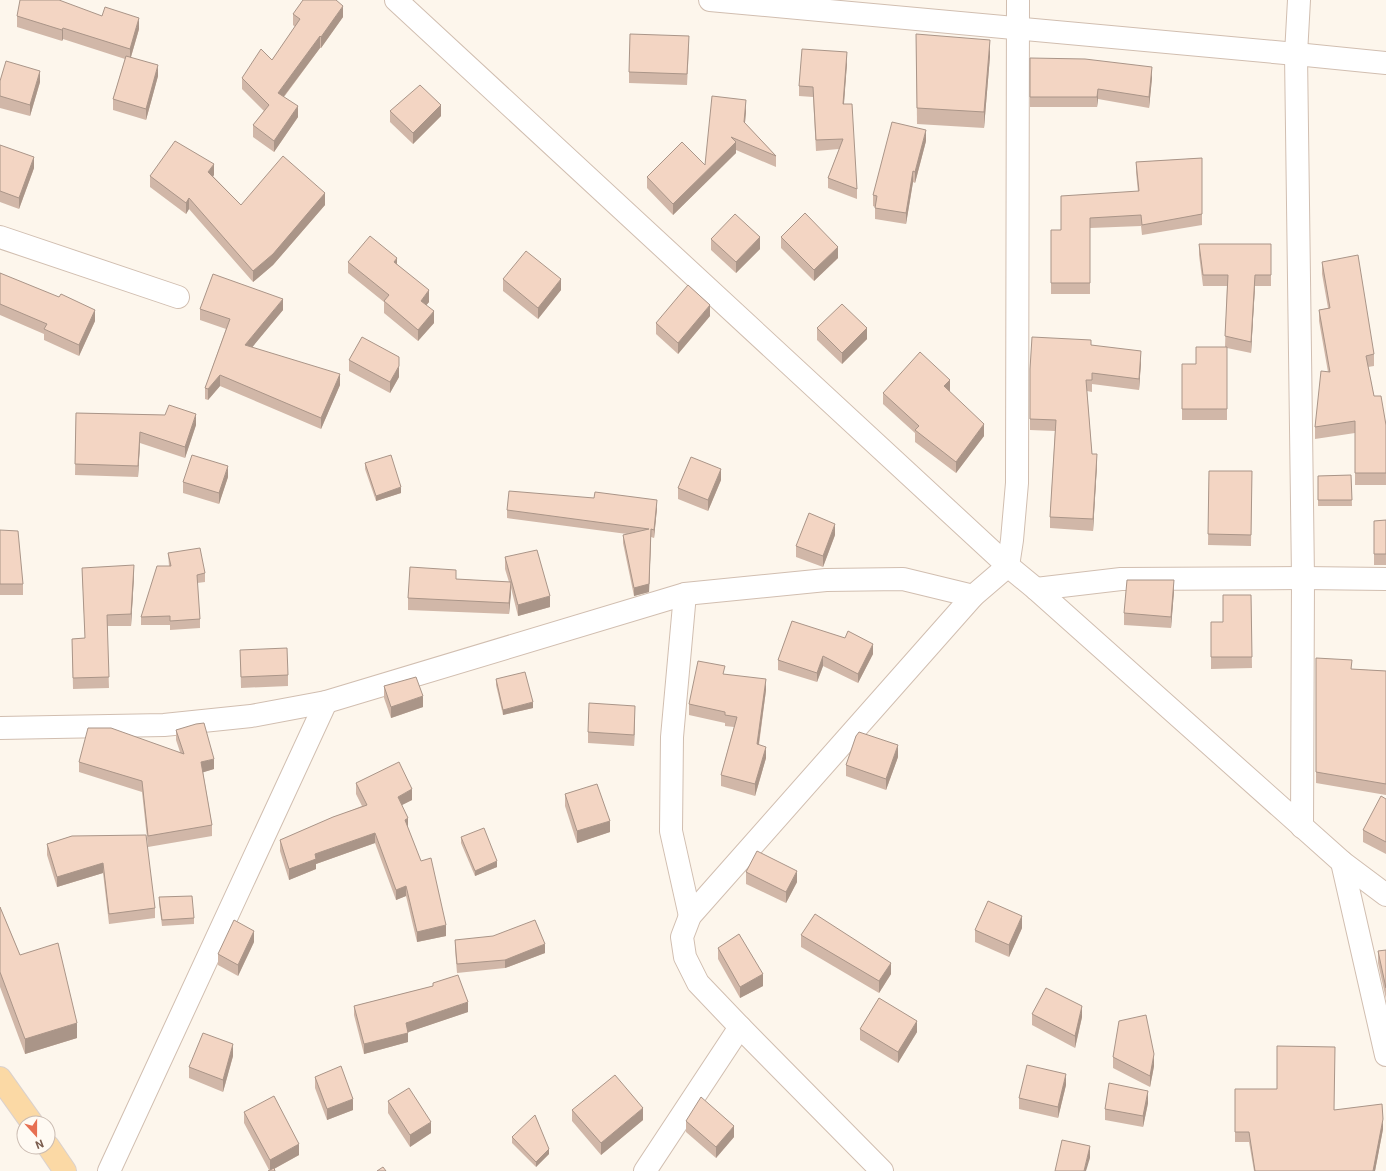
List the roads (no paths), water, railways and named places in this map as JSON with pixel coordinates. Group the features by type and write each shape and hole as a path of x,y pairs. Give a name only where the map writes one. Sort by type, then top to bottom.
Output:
{"main road":[{"path":"0,1078 26,1115"},
{"path":"54,1155 66,1171"}],"street":[{"path":"396,0 1008,566 1036,589 1342,862 1386,895"},
{"path":"710,0 1386,63"},
{"path":"882,1171 698,983 685,957 682,937 690,916 973,596 1008,566 1017,483 1018,0"},
{"path":"1299,0 1296,54 1303,578 1302,827"},
{"path":"0,237 178,297"},
{"path":"0,728 164,725 251,716 326,702 685,594 826,580 902,579 973,596"},
{"path":"1036,589 1121,579 1386,579"},
{"path":"685,594 672,737 671,831 690,916"},
{"path":"109,1171 326,702"},
{"path":"1342,862 1386,1055"},
{"path":"644,1171 740,1027"}]}
